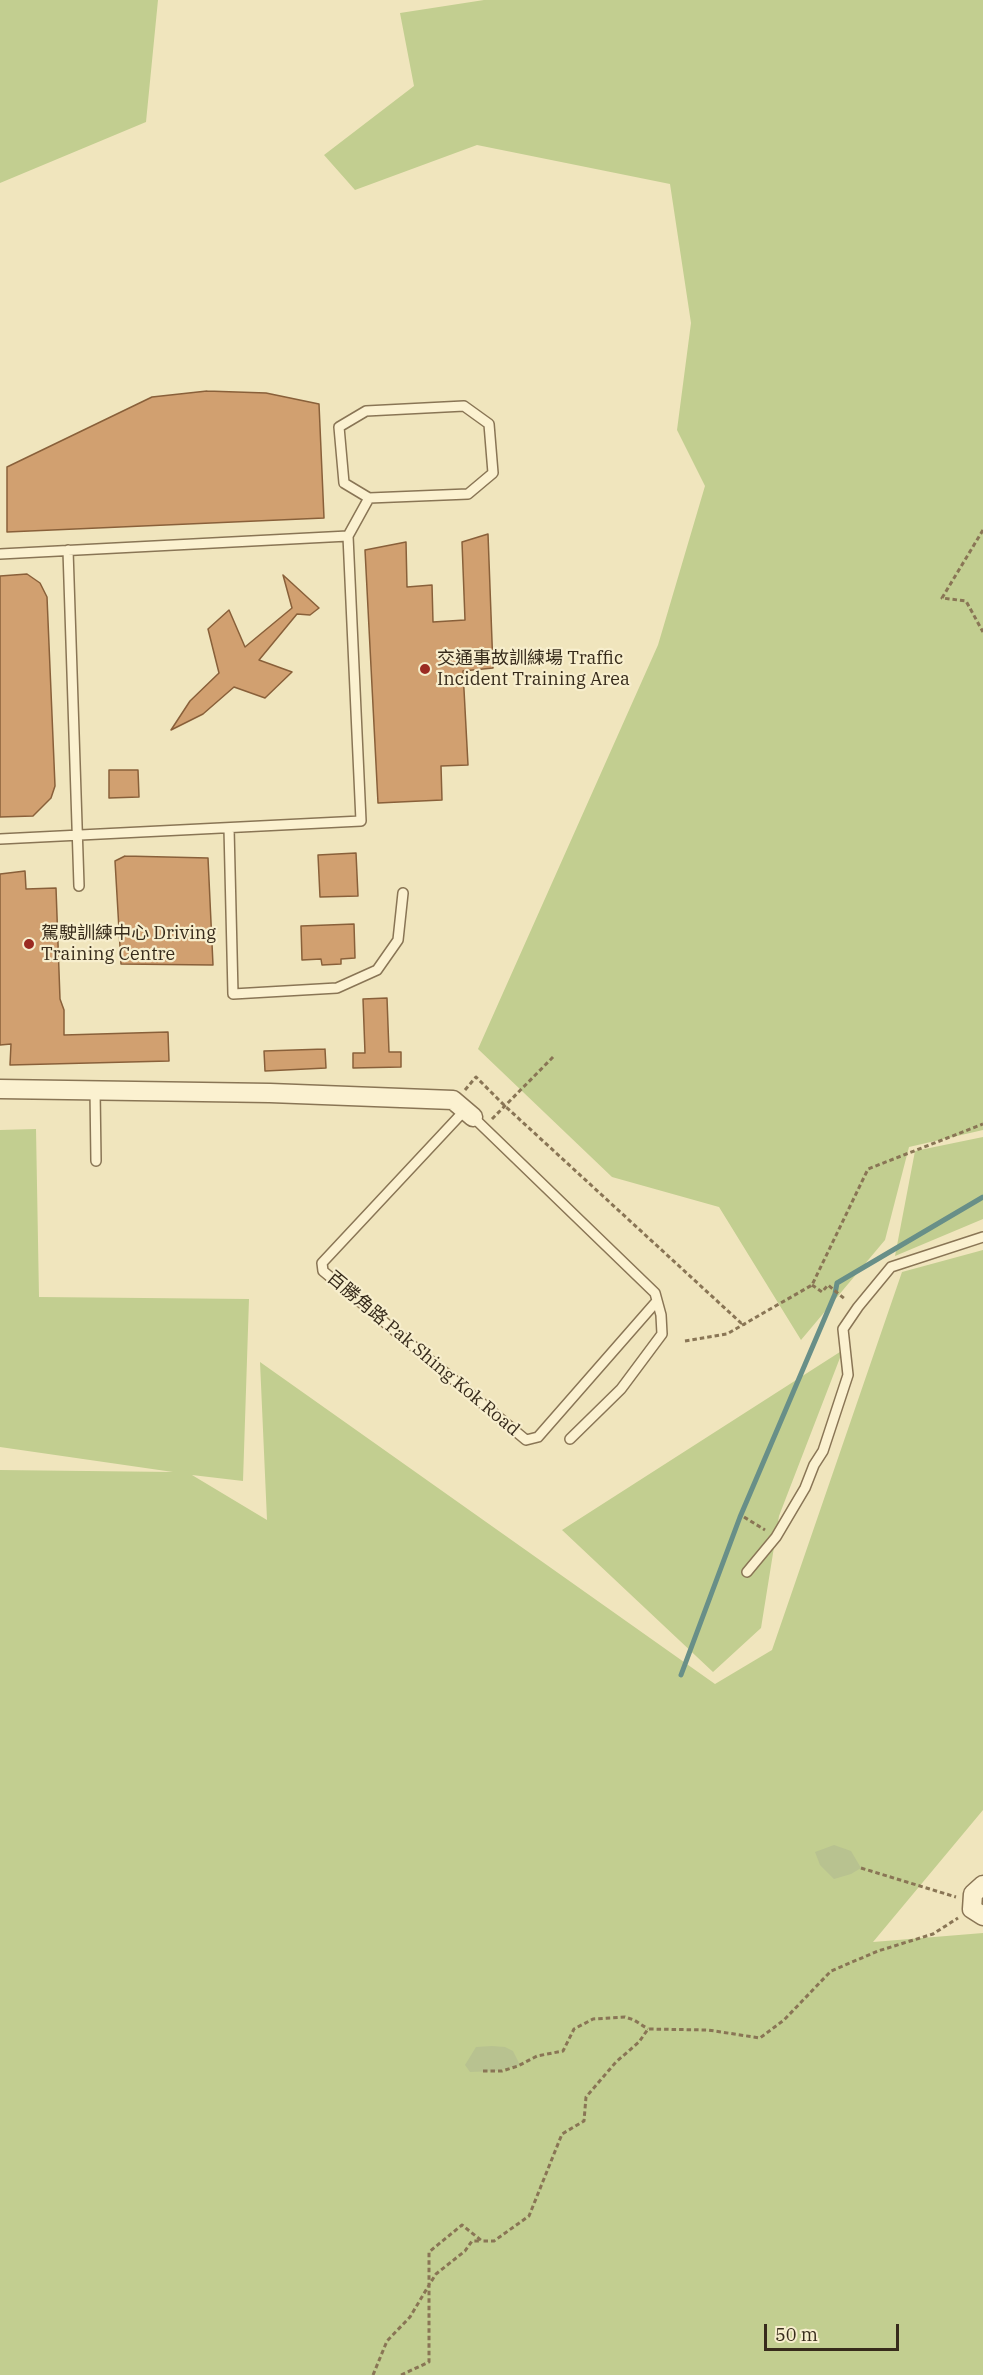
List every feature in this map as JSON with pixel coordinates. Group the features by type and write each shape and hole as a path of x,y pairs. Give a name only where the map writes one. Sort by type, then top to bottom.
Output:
{"street":[{"path":"0,1089 270,1093 464,1109"},
{"path":"976,1909 973,1894 983,1885"}],"lane":[{"path":"464,406 489,424 493,472 468,494 369,498 344,483 339,427 366,411 464,406"},
{"path":"0,839 361,821 348,536 369,498"},
{"path":"0,554 348,536"},
{"path":"68,550 79,886"},
{"path":"229,828 233,994 337,988 376,970 398,940 403,893"},
{"path":"95,1090 96,1161"},
{"path":"464,1109 655,1293 661,1315 662,1335 621,1389 570,1438"},
{"name":"百勝角路 Pak Shing Kok Road","path":"464,1109 322,1263 323,1271 526,1440 538,1437 657,1301"},
{"path":"747,1572 776,1537 805,1488 814,1465 823,1451 848,1375 843,1329 858,1307 891,1268 983,1237"}],"path":[{"path":"983,530 942,598 966,601 983,632"},
{"path":"505,1106 554,1056"},
{"path":"464,1109 476,1077 741,1323 743,1322 744,1326"},
{"path":"685,1341 727,1334 812,1285 868,1168 983,1124"},
{"path":"812,1285 822,1292 828,1286 846,1300"},
{"path":"744,1517 755,1524"},
{"path":"861,1868 976,1909"},
{"path":"483,2072 502,2071 537,2056 563,2051 574,2029 593,2019 625,2017 648,2029 708,2030 760,2038 784,2020 831,1971 878,1951 933,1934 976,1909"},
{"path":"373,2375 387,2341 410,2317 436,2274 465,2251 472,2241 494,2241 529,2216 562,2134 584,2121 586,2097 616,2062 639,2042 648,2029"},
{"path":"401,2375 429,2362 429,2252 462,2225 482,2241"}],"green space":[{"path":"0,0 158,0 146,122 0,183"},
{"path":"484,0 983,0 983,1130 909,1147 885,1240 801,1340 719,1207 612,1177 478,1049 658,645 705,486 677,430 691,323 670,184 477,145 355,190 324,155 414,86 400,13"},
{"path":"36,1129 39,1297 249,1299 243,1481 192,1475 267,1520 260,1362 715,1684 772,1650 902,1272 983,1250 983,1810 873,1942 983,1933 983,2375 0,2375 0,1470 173,1472 0,1447 0,1130"},
{"path":"983,1137 983,1219 895,1256 915,1151"},
{"path":"843,1350 779,1516 761,1628 713,1672 562,1530"},
{"path":"834,1845 851,1851 861,1868 834,1879 820,1865 815,1852"},
{"path":"476,2047 505,2047 513,2051 520,2065 496,2071 470,2072 465,2065"}],"building":[{"path":"207,391 266,393 319,404 324,518 7,532 7,467 152,397"},
{"name":"交通事故訓練場 Traffic Incident Training Area","path":"488,534 493,668 463,671 468,765 441,766 442,800 378,803 365,550 406,542 407,587 432,585 433,622 465,620 462,542"},
{"path":"27,574 40,583 47,597 55,786 51,798 33,816 0,817 0,576"},
{"path":"283,575 319,608 310,615 297,614 259,660 292,672 265,698 234,687 203,714 171,730 190,701 219,673 208,629 229,610 245,647 292,608"},
{"path":"109,770 138,770 139,797 109,798"},
{"path":"356,853 358,896 320,897 318,855"},
{"path":"125,856 208,858 213,965 121,964 115,861"},
{"name":"駕駛訓練中心 Driving Training Centre","path":"25,871 26,889 56,888 60,999 64,1010 64,1035 168,1032 169,1061 10,1065 11,1044 0,1045 0,874"},
{"path":"354,924 355,958 341,959 341,964 322,965 321,959 302,960 301,926"},
{"path":"387,998 389,1052 401,1052 401,1067 353,1068 353,1053 365,1053 363,999"},
{"path":"325,1049 326,1068 265,1071 264,1051"}],"waterway":[{"path":"681,1675 740,1517 835,1294 837,1283 983,1197"}],"place":[{"name":"交通事故訓練場 Traffic Incident Training Area","path":"425,669"},
{"name":"駕駛訓練中心 Driving Training Centre","path":"29,944"}]}
